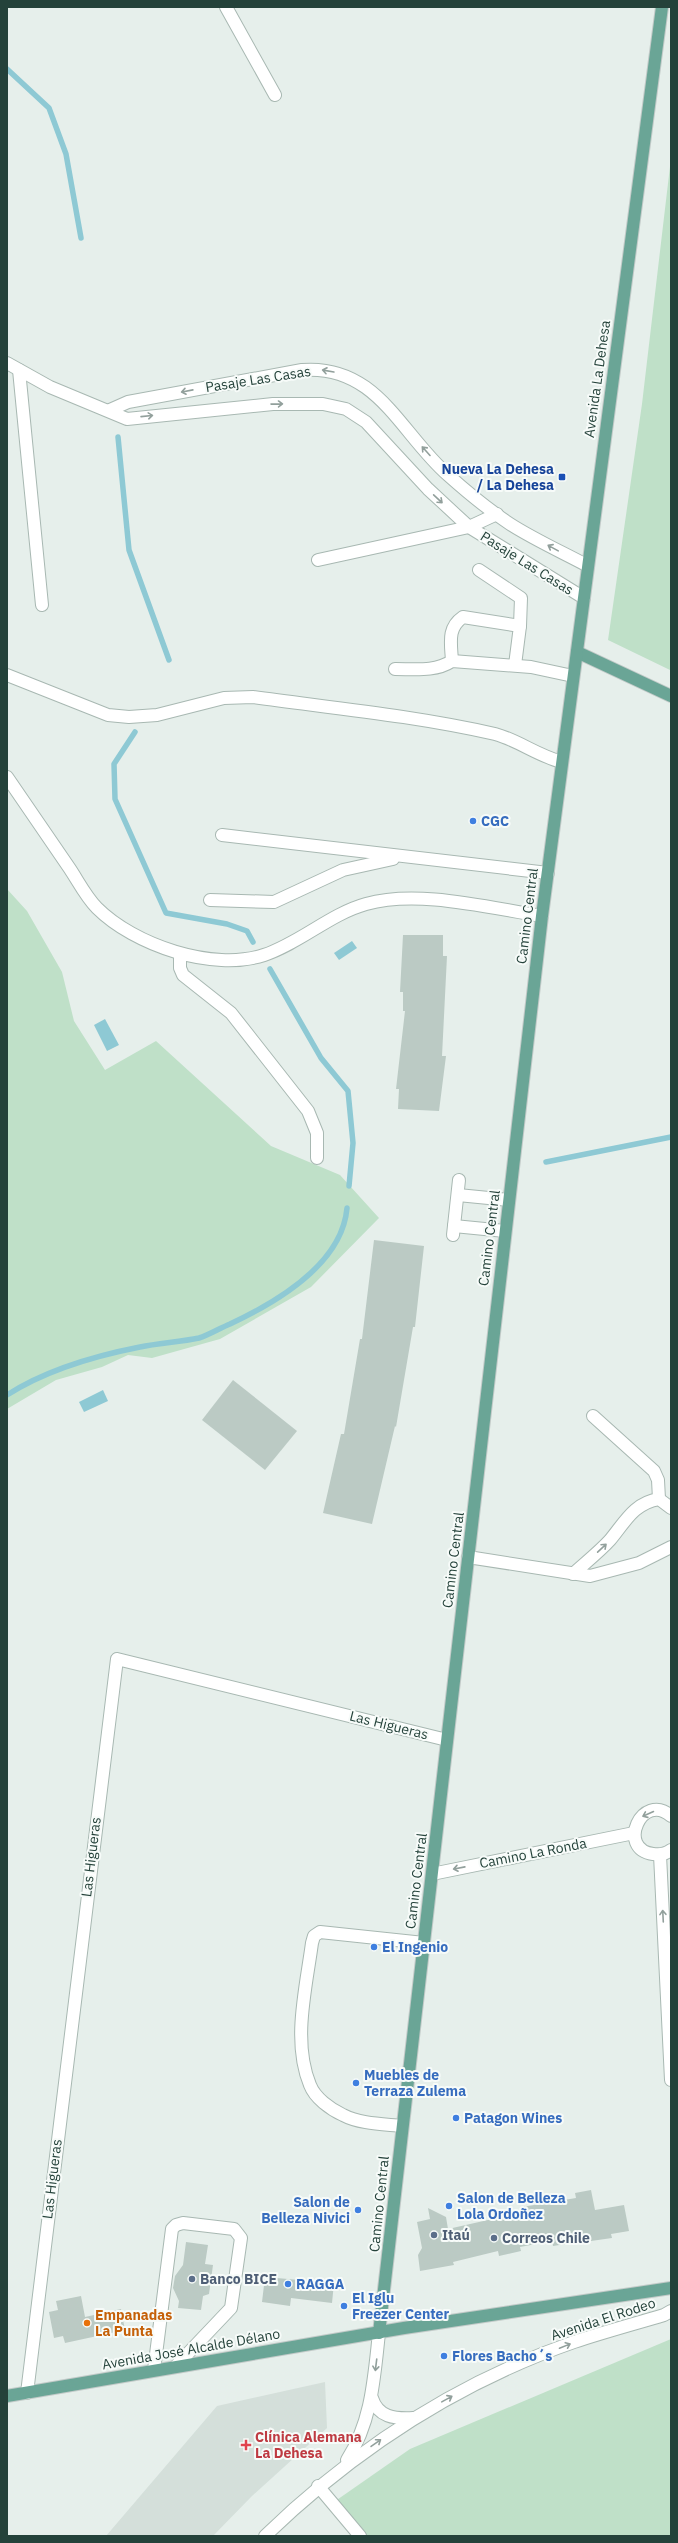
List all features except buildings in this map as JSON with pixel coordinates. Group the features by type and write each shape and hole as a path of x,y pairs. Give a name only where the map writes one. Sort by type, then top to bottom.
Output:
{"main road":[{"name":"Avenida La Dehesa","path":"577,652 662,7"},
{"name":"Camino Central","path":"380,2333 402,2126 505,1231 542,916 577,652"},
{"path":"577,652 671,696"},
{"name":"Avenida El Rodeo","path":"380,2333 671,2288"},
{"name":"Avenida José Alcalde Délano","path":"7,2396 176,2366 380,2333"}],"street":[{"path":"226,7 275,95"},
{"name":"Pasaje Las Casas","path":"7,363 72,398 110,410 127,419 273,404 323,404 346,408 366,422 428,489 469,527 584,598"},
{"name":"Pasaje Las Casas","path":"110,410 128,402 302,370 322,369 343,374 370,389 447,475 510,524 588,566"},
{"path":"19,370 42,605"},
{"name":"Pasaje Las Casas","path":"318,560 469,527 497,514"},
{"path":"479,570 521,598 520,626 515,666"},
{"path":"452,661 450,636 454,623 463,617 520,626"},
{"path":"395,669 430,669 442,667 452,661 515,666 573,676"},
{"path":"7,675 108,715 157,715 201,702 253,697 448,725 497,735 544,757 562,762"},
{"path":"7,777 96,908 145,941 180,954 218,960 242,960 263,955 287,946 365,904 394,899 473,905 542,916"},
{"path":"222,835 548,873"},
{"path":"210,900 274,902 343,870 402,857"},
{"path":"180,954 180,968 183,976 231,1013 308,1111 317,1132 317,1158"},
{"path":"459,1180 453,1230 505,1231"},
{"path":"458,1195 509,1200"},
{"path":"593,1416 654,1471 658,1480 659,1500"},
{"path":"573,1574 609,1540 632,1512 647,1501 659,1500 671,1508"},
{"path":"468,1557 590,1576 639,1563 671,1547"},
{"name":"Las Higueras","path":"27,2392 117,1659 447,1740"},
{"path":"671,1816 658,1810 649,1812 641,1817 636,1824 634,1833 638,1846 648,1853 666,1852 671,2080"},
{"name":"Camino La Ronda","path":"432,1874 634,1833"},
{"path":"402,2126 370,2123 343,2116 321,2100 310,2086 302,2058 303,2010 312,1944 314,1936 320,1932 424,1943"},
{"path":"154,2370 172,2230 176,2225 183,2224 234,2230 241,2238 231,2308 176,2366"},
{"name":"Avenida El Rodeo","path":"265,2536 318,2486 344,2465 413,2418 457,2394 527,2361 574,2342 664,2315 671,2311"},
{"name":"Camino Central","path":"344,2465 363,2431 372,2398 380,2333"},
{"path":"372,2398 378,2411 385,2415 413,2418"},
{"path":"318,2486 360,2536"}],"shaded area":[{"name":"Clínica Alemana La Dehesa","path":"325,2382 327,2428 252,2496 213,2536 106,2536 217,2406"}],"green space":[{"path":"671,158 670,670 608,640 642,404"},
{"path":"7,889 27,911 62,972 74,1021 105,1070 156,1041 271,1146 340,1175 379,1218 311,1287 220,1339 152,1358 128,1355 102,1367 56,1380 7,1409"},
{"path":"671,2339 671,2536 357,2536 331,2504 410,2449"}],"water":[{"path":"352,941 357,948 339,960 334,953"},
{"path":"105,1019 119,1045 107,1051 94,1025"},
{"path":"103,1390 108,1401 84,1412 79,1402"}],"waterway":[{"path":"7,69 49,108 66,154 81,238"},
{"path":"118,437 129,550 169,660"},
{"path":"135,732 114,764 115,799 166,913 227,924 247,931 253,942"},
{"path":"270,969 321,1058 348,1091 353,1143 349,1186"},
{"path":"546,1162 671,1137"},
{"path":"7,1395 38,1378 71,1365 140,1347 203,1337 267,1305 304,1280 320,1264 333,1247 342,1228 347,1208"}],"place":[{"name":"Nueva La Dehesa / La Dehesa","path":"562,477"},
{"name":"CGC","path":"473,821"},
{"name":"El Ingenio","path":"374,1947"},
{"name":"Muebles de Terraza Zulema","path":"356,2083"},
{"name":"Patagon Wines","path":"456,2118"},
{"name":"Salon de Belleza Lola Ordoñez","path":"449,2206"},
{"name":"Salon de Belleza Nivici","path":"358,2210"},
{"name":"Itaú","path":"434,2235"},
{"name":"Correos Chile","path":"494,2238"},
{"name":"Banco BICE","path":"192,2279"},
{"name":"RAGGA","path":"288,2284"},
{"name":"El Iglu Freezer Center","path":"344,2306"},
{"name":"Empanadas La Punta","path":"87,2323"},
{"name":"Flores Bacho´s","path":"444,2356"},
{"name":"Clínica Alemana La Dehesa","path":"246,2445"}]}
